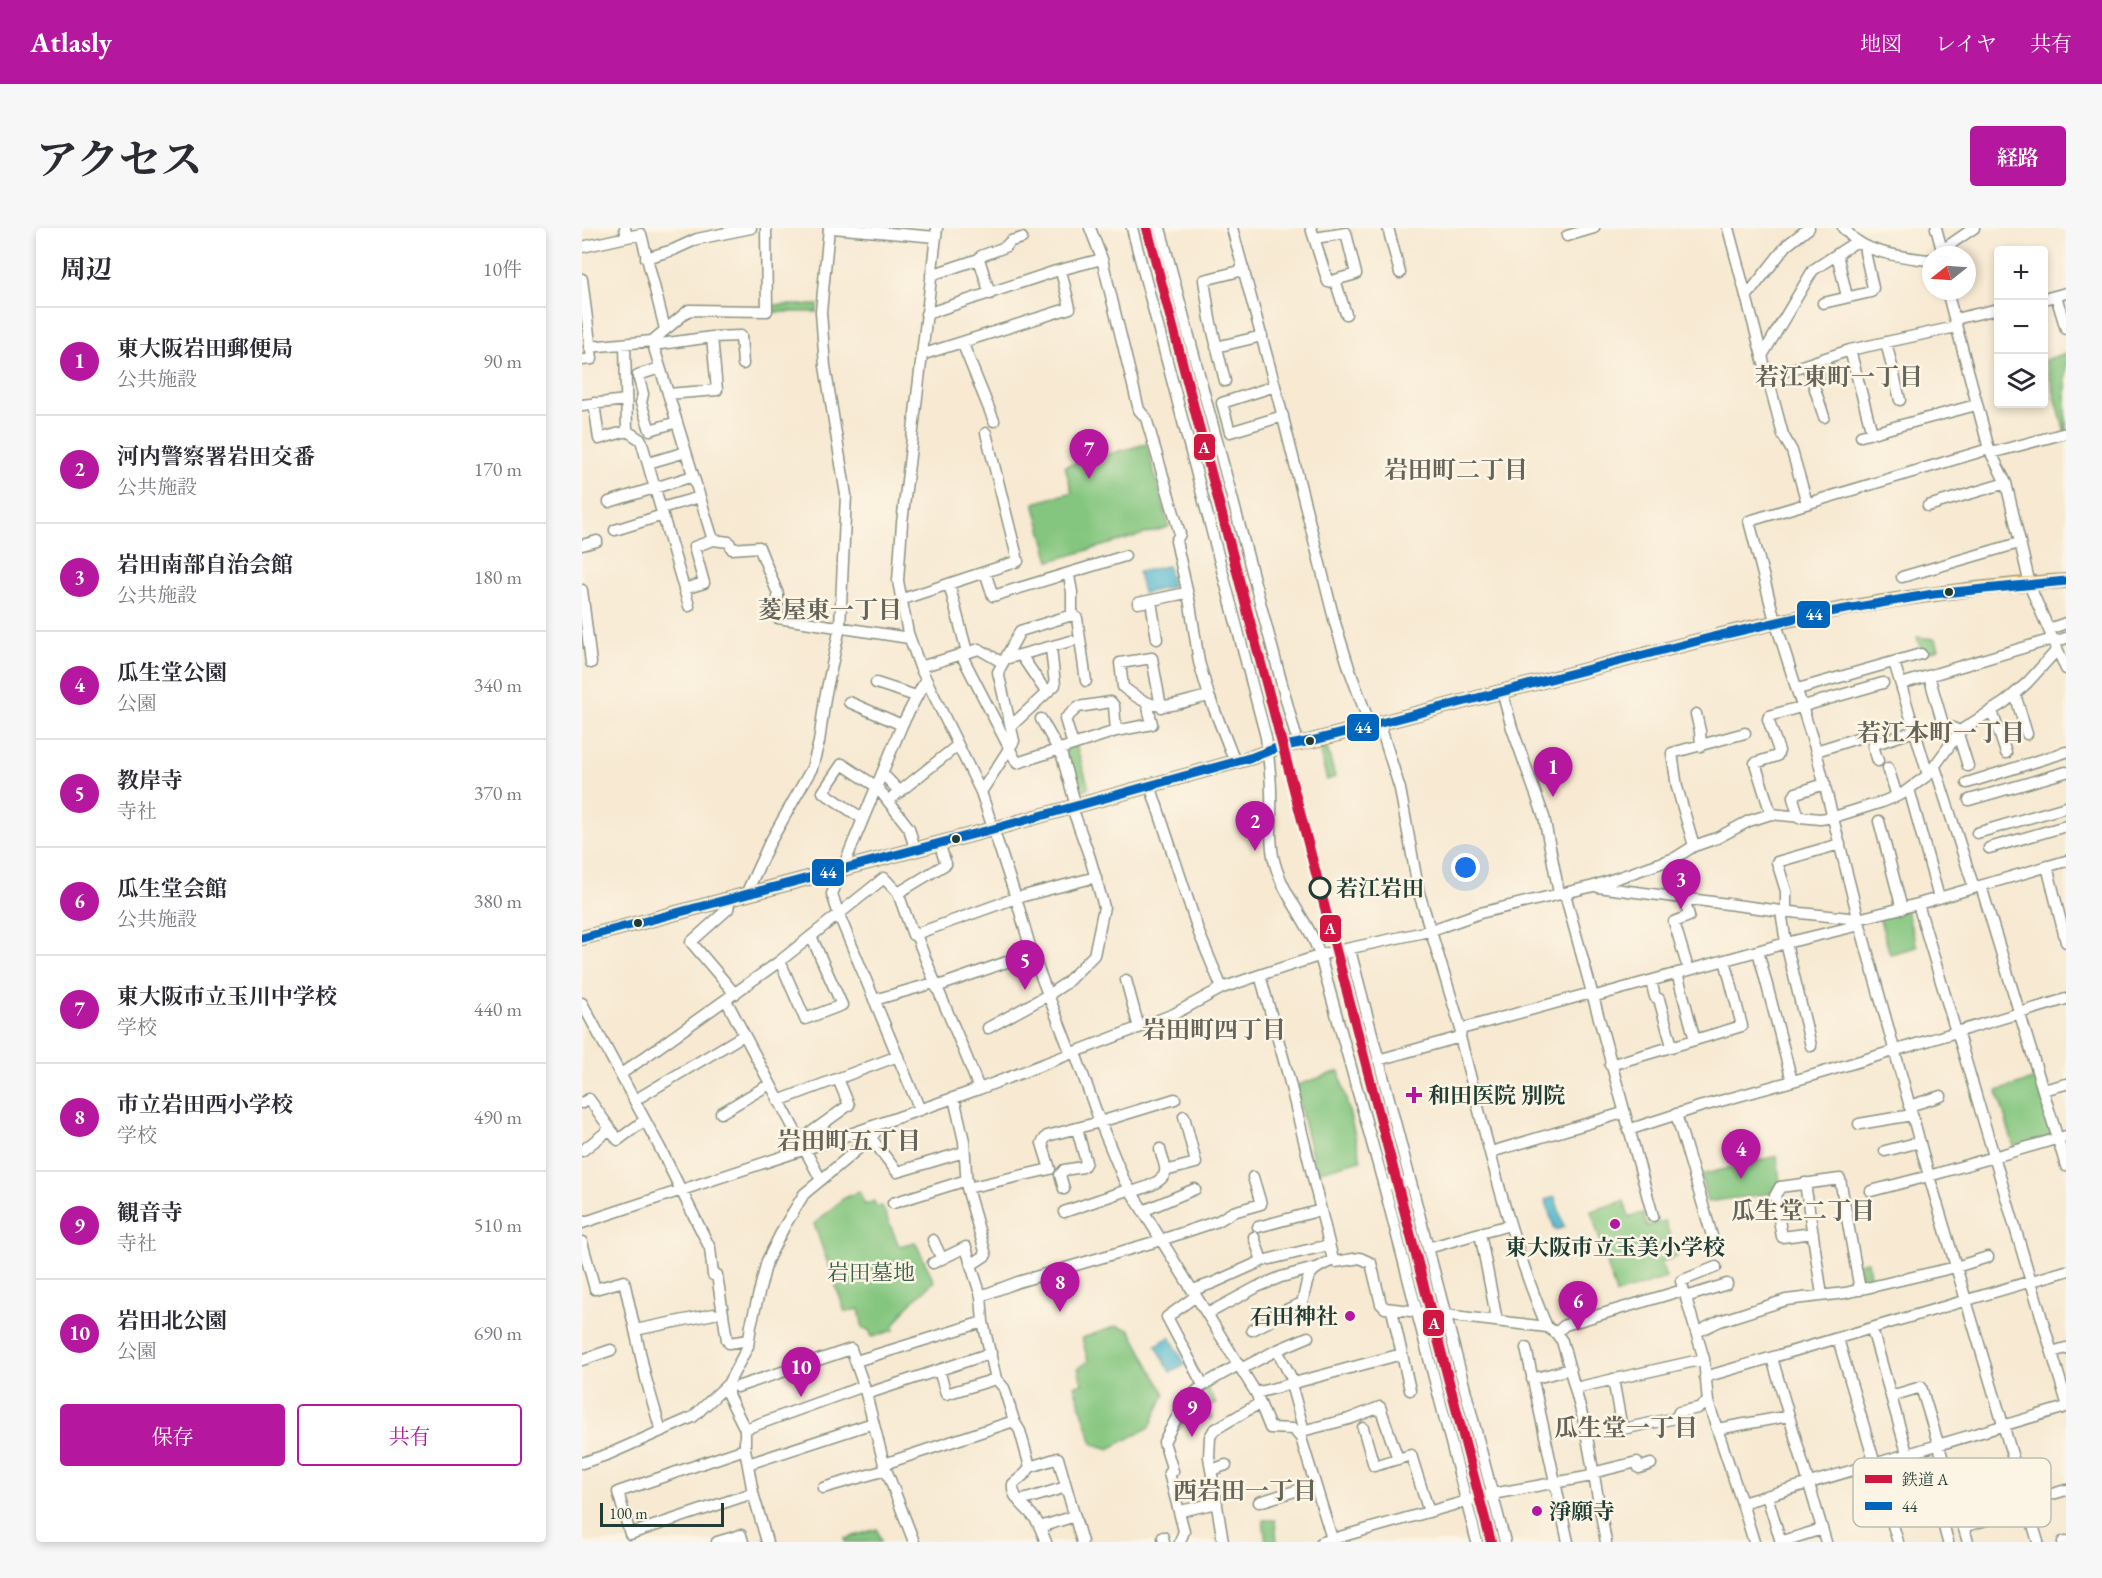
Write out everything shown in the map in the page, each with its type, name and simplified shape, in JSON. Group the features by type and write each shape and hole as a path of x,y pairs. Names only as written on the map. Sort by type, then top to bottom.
{"main road":[{"path":"582,938 993,829 1268,751 1776,622 1847,608 2066,581"}],"street":[{"path":"646,258 673,250 697,239 751,228"},
{"path":"652,343 689,310 767,311 766,228"},
{"path":"746,894 769,844 812,768 819,742 825,698 840,627 846,495 825,366 821,312 831,228 936,232 899,552 898,581 909,638 926,681 981,792 1032,953 1124,1180 1240,1367 1258,1398 1270,1428 1293,1429 1301,1432 1380,1407 1398,1459"},
{"path":"1090,228 1102,259 1139,410 1146,418 1180,534 1176,541 1190,604 1199,662 1209,696 1235,762"},
{"path":"1132,228 1260,714 1268,751 1271,793 1269,828 1274,857 1284,891 1317,945 1384,1186 1477,1542"},
{"path":"1160,228 1295,733"},
{"path":"1232,228 1283,416 1335,623 1350,671 1375,723 1400,789 1419,893 1460,1033 1497,1183 1518,1253 1551,1330 1562,1341 1570,1369 1585,1426 1603,1541"},
{"path":"1388,228 1400,273"},
{"path":"1567,236 1579,230 1594,228"},
{"path":"1728,228 1783,435 1792,451 1807,503"},
{"path":"1746,297 1786,245 1809,228"},
{"path":"1823,303 1871,292 1873,288 1861,244 1843,228"},
{"path":"1936,228 1939,246"},
{"path":"1948,246 1974,228"},
{"path":"582,247 626,232 641,234 665,329"},
{"path":"1313,233 1346,233 1356,274 1328,282 1313,233"},
{"path":"931,275 979,259 1022,237"},
{"path":"1762,356 1814,270 1837,254 1861,244 1898,256 1922,259"},
{"path":"1837,254 1848,297"},
{"path":"979,259 990,294"},
{"path":"926,314 1102,259"},
{"path":"1225,381 1216,347 1204,279 1244,270"},
{"path":"921,355 1070,308 1061,271"},
{"path":"582,279 592,359 582,360"},
{"path":"1335,280 1346,314"},
{"path":"2061,295 2066,329"},
{"path":"1950,300 1990,451 2006,483 2030,584 2066,669"},
{"path":"1768,377 1850,350 1956,323 1994,310"},
{"path":"589,347 741,336 743,364"},
{"path":"1216,347 1262,336"},
{"path":"668,394 717,390 712,337"},
{"path":"962,342 994,421"},
{"path":"1886,342 1900,400"},
{"path":"652,343 713,540"},
{"path":"625,344 627,431"},
{"path":"1850,350 1867,434 1976,405"},
{"path":"1808,364 1824,417"},
{"path":"660,368 638,375 643,394 641,402 650,430 676,422"},
{"path":"1275,386 1222,403 1230,432 1283,416"},
{"path":"582,405 626,400"},
{"path":"594,402 599,438 627,431 641,440 688,606"},
{"path":"903,599 1018,561 986,433"},
{"path":"2014,1458 1929,1176 1859,922 1816,751 1776,622 1749,521 1990,451 2066,433"},
{"path":"648,464 686,452"},
{"path":"609,502 693,476"},
{"path":"1928,506 2006,483"},
{"path":"615,530 700,497"},
{"path":"684,589 704,583 694,547 713,540 729,542 732,549 759,547 778,594 778,618 909,638"},
{"path":"582,545 597,541"},
{"path":"1902,577 2019,543"},
{"path":"985,572 993,596 1125,555"},
{"path":"1068,576 1072,592 1072,615"},
{"path":"949,584 964,653 1017,763 1116,731 1152,724 1146,709 1147,703"},
{"path":"582,590 591,663"},
{"path":"1138,603 1186,593"},
{"path":"1151,601 1157,639"},
{"path":"981,792 1014,741 998,672 1020,631 1072,615 1077,618 1086,681"},
{"path":"582,1223 682,1191 801,1145 880,1124 979,1089 1174,1014 1222,988 1260,975 1320,956 1429,931 1480,913 1594,886 1675,858 1694,846 1717,838 1749,821 1771,814 1799,818 1834,817 1897,796 1932,771 1959,733 2015,694 2066,623"},
{"path":"1901,684 2066,638"},
{"path":"920,667 979,649 1004,662 1071,641"},
{"path":"1011,726 1055,685 1051,648"},
{"path":"1798,689 1921,654"},
{"path":"1021,655 1046,692"},
{"path":"1161,707 1152,657 1120,663 1123,687 1141,701 1161,707 1209,696"},
{"path":"1894,662 1915,731 1978,887 2043,1090 2062,1137 2066,1166"},
{"path":"1929,676 1942,724 1959,733 1968,766"},
{"path":"920,1110 832,894 902,725 926,681"},
{"path":"876,683 916,696"},
{"path":"1771,814 1755,763 1777,756 1779,751 1769,716 1883,683"},
{"path":"1502,691 1512,728 1544,818 1562,894 1653,1216"},
{"path":"2015,694 2027,734"},
{"path":"849,702 902,725"},
{"path":"1073,745 1065,719 1078,707 1111,702 1114,706 1116,731"},
{"path":"1992,711 2006,753"},
{"path":"1696,714 1701,746"},
{"path":"988,1028 1048,995 1082,969 1094,955 1104,907 1074,813 1074,799 1059,749 1041,718"},
{"path":"1875,744 1915,731"},
{"path":"1694,846 1677,788 1672,753 1745,733"},
{"path":"1816,751 1867,735 1873,736 1878,761"},
{"path":"888,801 958,745"},
{"path":"1967,783 2066,752"},
{"path":"863,819 823,792 842,764 877,787 909,828 915,849"},
{"path":"1888,768 1897,796"},
{"path":"1969,800 2066,772"},
{"path":"882,773 900,792"},
{"path":"1799,818 1793,798 1796,793 1825,784"},
{"path":"1150,785 1199,933 1222,988"},
{"path":"1909,789 1939,898"},
{"path":"1977,833 2066,807"},
{"path":"1879,821 1902,909"},
{"path":"1989,848 2066,826"},
{"path":"898,893 946,864 939,843"},
{"path":"1811,1046 1786,943 1783,911 1786,891 1777,862 1840,844"},
{"path":"1378,1060 1460,1033 1591,995 1758,951 2066,861"},
{"path":"2047,866 2066,942"},
{"path":"621,1074 780,961 884,878 898,893 913,935 1016,898 1095,877"},
{"path":"1594,886 1859,922"},
{"path":"1684,898 1689,916 1674,922 1686,962"},
{"path":"727,899 728,909 691,942 731,997 744,1035 821,1180"},
{"path":"1918,904 2066,1400"},
{"path":"916,934 979,1089"},
{"path":"780,961 805,1019 842,1005 811,936"},
{"path":"1350,950 1505,1542"},
{"path":"1758,951 1792,1081"},
{"path":"874,1000 935,985 1032,953"},
{"path":"1610,1065 1742,1026 1725,960"},
{"path":"1677,973 1695,1040"},
{"path":"1260,975 1288,1075 1333,1260"},
{"path":"1125,980 1139,1028"},
{"path":"1651,981 1655,997 1659,999 1672,1046"},
{"path":"1628,1130 2066,999"},
{"path":"582,1003 635,1100 710,1248 713,1275 717,1275 727,1340 729,1343 749,1340"},
{"path":"635,1100 744,1035"},
{"path":"778,1101 898,1056"},
{"path":"801,1145 849,1105 838,1079"},
{"path":"721,1113 770,1084"},
{"path":"2043,1090 2066,1084"},
{"path":"1858,1124 1911,1110 1941,1096"},
{"path":"954,1098 964,1141 967,1184 986,1255 971,1265"},
{"path":"582,1103 589,1099 618,1140 645,1120"},
{"path":"893,1203 967,1184 1050,1169 1042,1143 1047,1136 1175,1099"},
{"path":"1491,1152 1623,1113"},
{"path":"1676,1114 1715,1246"},
{"path":"1165,1171 1196,1163 1184,1116"},
{"path":"767,1542 753,1493 745,1449 745,1429 728,1395 748,1347 767,1261 784,1227 804,1194 871,1138 880,1124"},
{"path":"582,1151 610,1129"},
{"path":"1064,1189 1060,1175 1064,1170 1083,1167 1086,1162 1077,1129"},
{"path":"1871,1191 2062,1137"},
{"path":"871,1138 897,1172 964,1152"},
{"path":"1885,1151 1920,1142"},
{"path":"1064,1212 1151,1185 1164,1176 1160,1149"},
{"path":"981,1296 1019,1281 1218,1221 1233,1212 1261,1204 1252,1177"},
{"path":"1813,1233 1782,1238 1775,1196 1780,1187 1840,1179 1860,1290"},
{"path":"1384,1186 1409,1180"},
{"path":"1805,1183 1822,1295"},
{"path":"1143,1211 1195,1189"},
{"path":"1258,1227 1321,1210"},
{"path":"1428,1248 1510,1225"},
{"path":"1480,1233 1497,1321"},
{"path":"1254,1238 1262,1262"},
{"path":"933,1240 938,1261 966,1247 981,1296 982,1322 996,1379 1004,1388 1030,1467"},
{"path":"582,1242 595,1289 624,1281 646,1379 661,1431"},
{"path":"1203,1385 1167,1317 1195,1293 1213,1283 1262,1262 1329,1245"},
{"path":"1697,1332 1719,1321 1786,1299 1860,1290 1988,1257"},
{"path":"1207,1314 1281,1277 1315,1268 1333,1260 1335,1262 1360,1258 1371,1263 1381,1304 1385,1308 1497,1321 1551,1330 1727,1284"},
{"path":"1716,1267 1681,1281 1704,1359 1708,1402 1754,1542"},
{"path":"1252,1330 1270,1321 1272,1316 1302,1303 1309,1274 1315,1268"},
{"path":"1705,1377 2066,1271"},
{"path":"1392,1310 1410,1390"},
{"path":"635,1330 714,1314"},
{"path":"856,1361 982,1322"},
{"path":"1872,1329 1907,1453"},
{"path":"1180,1542 1184,1532 1169,1473 1173,1471 1164,1442 1183,1407 1203,1385 1308,1337"},
{"path":"1838,1339 1874,1458"},
{"path":"1526,1348 1568,1542"},
{"path":"2052,1352 2066,1348"},
{"path":"583,1459 609,1454 693,1417 732,1386 851,1349 865,1390 885,1467 910,1541"},
{"path":"582,1360 611,1350"},
{"path":"1277,1350 1292,1384 1301,1432 1329,1541 1492,1494 1592,1474 1637,1462 1639,1468 1651,1464"},
{"path":"745,1429 865,1390 991,1353"},
{"path":"1223,1542 1209,1457 1212,1433 1258,1398 1292,1384 1402,1354"},
{"path":"1772,1358 1826,1542"},
{"path":"1575,1388 1704,1359"},
{"path":"1532,1379 1570,1369"},
{"path":"939,1370 946,1394 996,1379"},
{"path":"1613,1379 1622,1429 1676,1418 1679,1412 1698,1408 1708,1402"},
{"path":"1891,1396 1921,1387 1942,1458"},
{"path":"1891,1458 2066,1407"},
{"path":"1717,1429 1789,1416"},
{"path":"823,1488 1014,1421"},
{"path":"748,1464 873,1423"},
{"path":"1363,1428 1374,1467 1411,1455 1429,1512"},
{"path":"745,1449 618,1492 630,1534 753,1493"},
{"path":"1043,1535 1036,1519 1014,1495 1013,1484 1030,1467 1058,1458 1082,1542"},
{"path":"1211,1470 1226,1466"},
{"path":"1742,1503 1853,1470"},
{"path":"1259,1502 1315,1485"},
{"path":"1020,1501 1066,1487"},
{"path":"2051,1494 2066,1490"},
{"path":"1767,1496 1781,1542 1822,1529"},
{"path":"1180,1511 1217,1503"},
{"path":"1032,1542 1075,1516"},
{"path":"1894,1527 1898,1542"},
{"path":"1944,1527 1948,1542"},
{"path":"1963,1527 1968,1542"},
{"path":"2034,1527 2038,1542"},
{"path":"717,1542 741,1534 743,1542"}],"green space":[{"path":"771,305 818,305 817,312 771,312"},
{"path":"2066,353 2066,432 2048,371 2048,359"},
{"path":"1833,358 1840,380 1825,384 1819,362"},
{"path":"1146,444 1169,527 1050,561 1034,503 1072,492 1065,466"},
{"path":"1917,637 1936,639 1939,649 1922,654"},
{"path":"1076,745 1089,788 1075,792 1063,749"},
{"path":"1327,747 1335,777 1327,780 1320,753"},
{"path":"1906,910 1917,947 1890,954 1879,916"},
{"path":"1339,1071 1361,1160 1316,1172 1295,1086"},
{"path":"2036,1079 2053,1136 2014,1147 1997,1091"},
{"path":"1777,1156 1780,1183 1772,1193 1707,1202 1701,1175"},
{"name":"岩田墓地","path":"859,1191 865,1205 874,1201 876,1207 882,1206 899,1246 915,1242 934,1281 907,1307 893,1327 894,1330 872,1337 869,1330 863,1329 859,1309 845,1312 814,1224 843,1199"},
{"path":"1624,1201 1629,1217 1643,1213 1647,1226 1665,1221 1677,1257 1661,1262 1666,1278 1616,1294 1591,1211"},
{"path":"1868,1261 1871,1283 1862,1285 1858,1263"},
{"path":"1117,1326 1130,1330 1165,1394 1150,1427 1109,1449 1093,1444 1074,1386 1082,1383 1078,1368 1088,1361 1082,1338"},
{"path":"1206,1386 1216,1403 1207,1407 1212,1418 1208,1420 1205,1412 1188,1415 1180,1429 1174,1427 1184,1408"},
{"path":"1263,1520 1275,1520 1277,1542 1266,1542"},
{"path":"877,1529 881,1542 845,1542 844,1539"}],"water":[{"path":"1168,566 1172,587 1143,593 1138,572"},
{"path":"1555,1197 1564,1227 1555,1230 1545,1200"},
{"path":"1170,1337 1185,1364 1170,1372 1156,1345"}],"rail line":[{"name":"A","path":"1147,228 1491,1542"}],"transit line":[{"name":"44","path":"582,938 993,829 1253,757 1279,747 1311,741 1713,637 1800,617 1933,594 2066,581"}],"place":[{"name":"東大阪市立玉川中学校","path":"1089,479"},
{"name":"東大阪岩田郵便局","path":"1553,797"},
{"name":"河内警察署岩田交番","path":"1255,851"},
{"name":"若江岩田","path":"1320,888"},
{"name":"岩田南部自治会館","path":"1681,909"},
{"name":"教岸寺","path":"1025,990"},
{"name":"和田医院 別院","path":"1414,1095"},
{"name":"瓜生堂公園","path":"1741,1179"},
{"name":"東大阪市立玉美小学校","path":"1615,1224"},
{"name":"市立岩田西小学校","path":"1060,1312"},
{"name":"石田神社","path":"1350,1316"},
{"name":"瓜生堂会館","path":"1578,1331"},
{"name":"岩田北公園","path":"801,1397"},
{"name":"観音寺","path":"1192,1437"},
{"name":"淨願寺","path":"1537,1511"}],"district":[{"name":"若江東町一丁目","path":"1839,376"},
{"name":"岩田町二丁目","path":"1456,469"},
{"name":"菱屋東一丁目","path":"830,609"},
{"name":"若江本町一丁目","path":"1941,732"},
{"name":"岩田町四丁目","path":"1214,1029"},
{"name":"岩田町五丁目","path":"849,1140"},
{"name":"瓜生堂二丁目","path":"1803,1210"},
{"name":"瓜生堂一丁目","path":"1626,1427"},
{"name":"西岩田一丁目","path":"1245,1490"}]}
